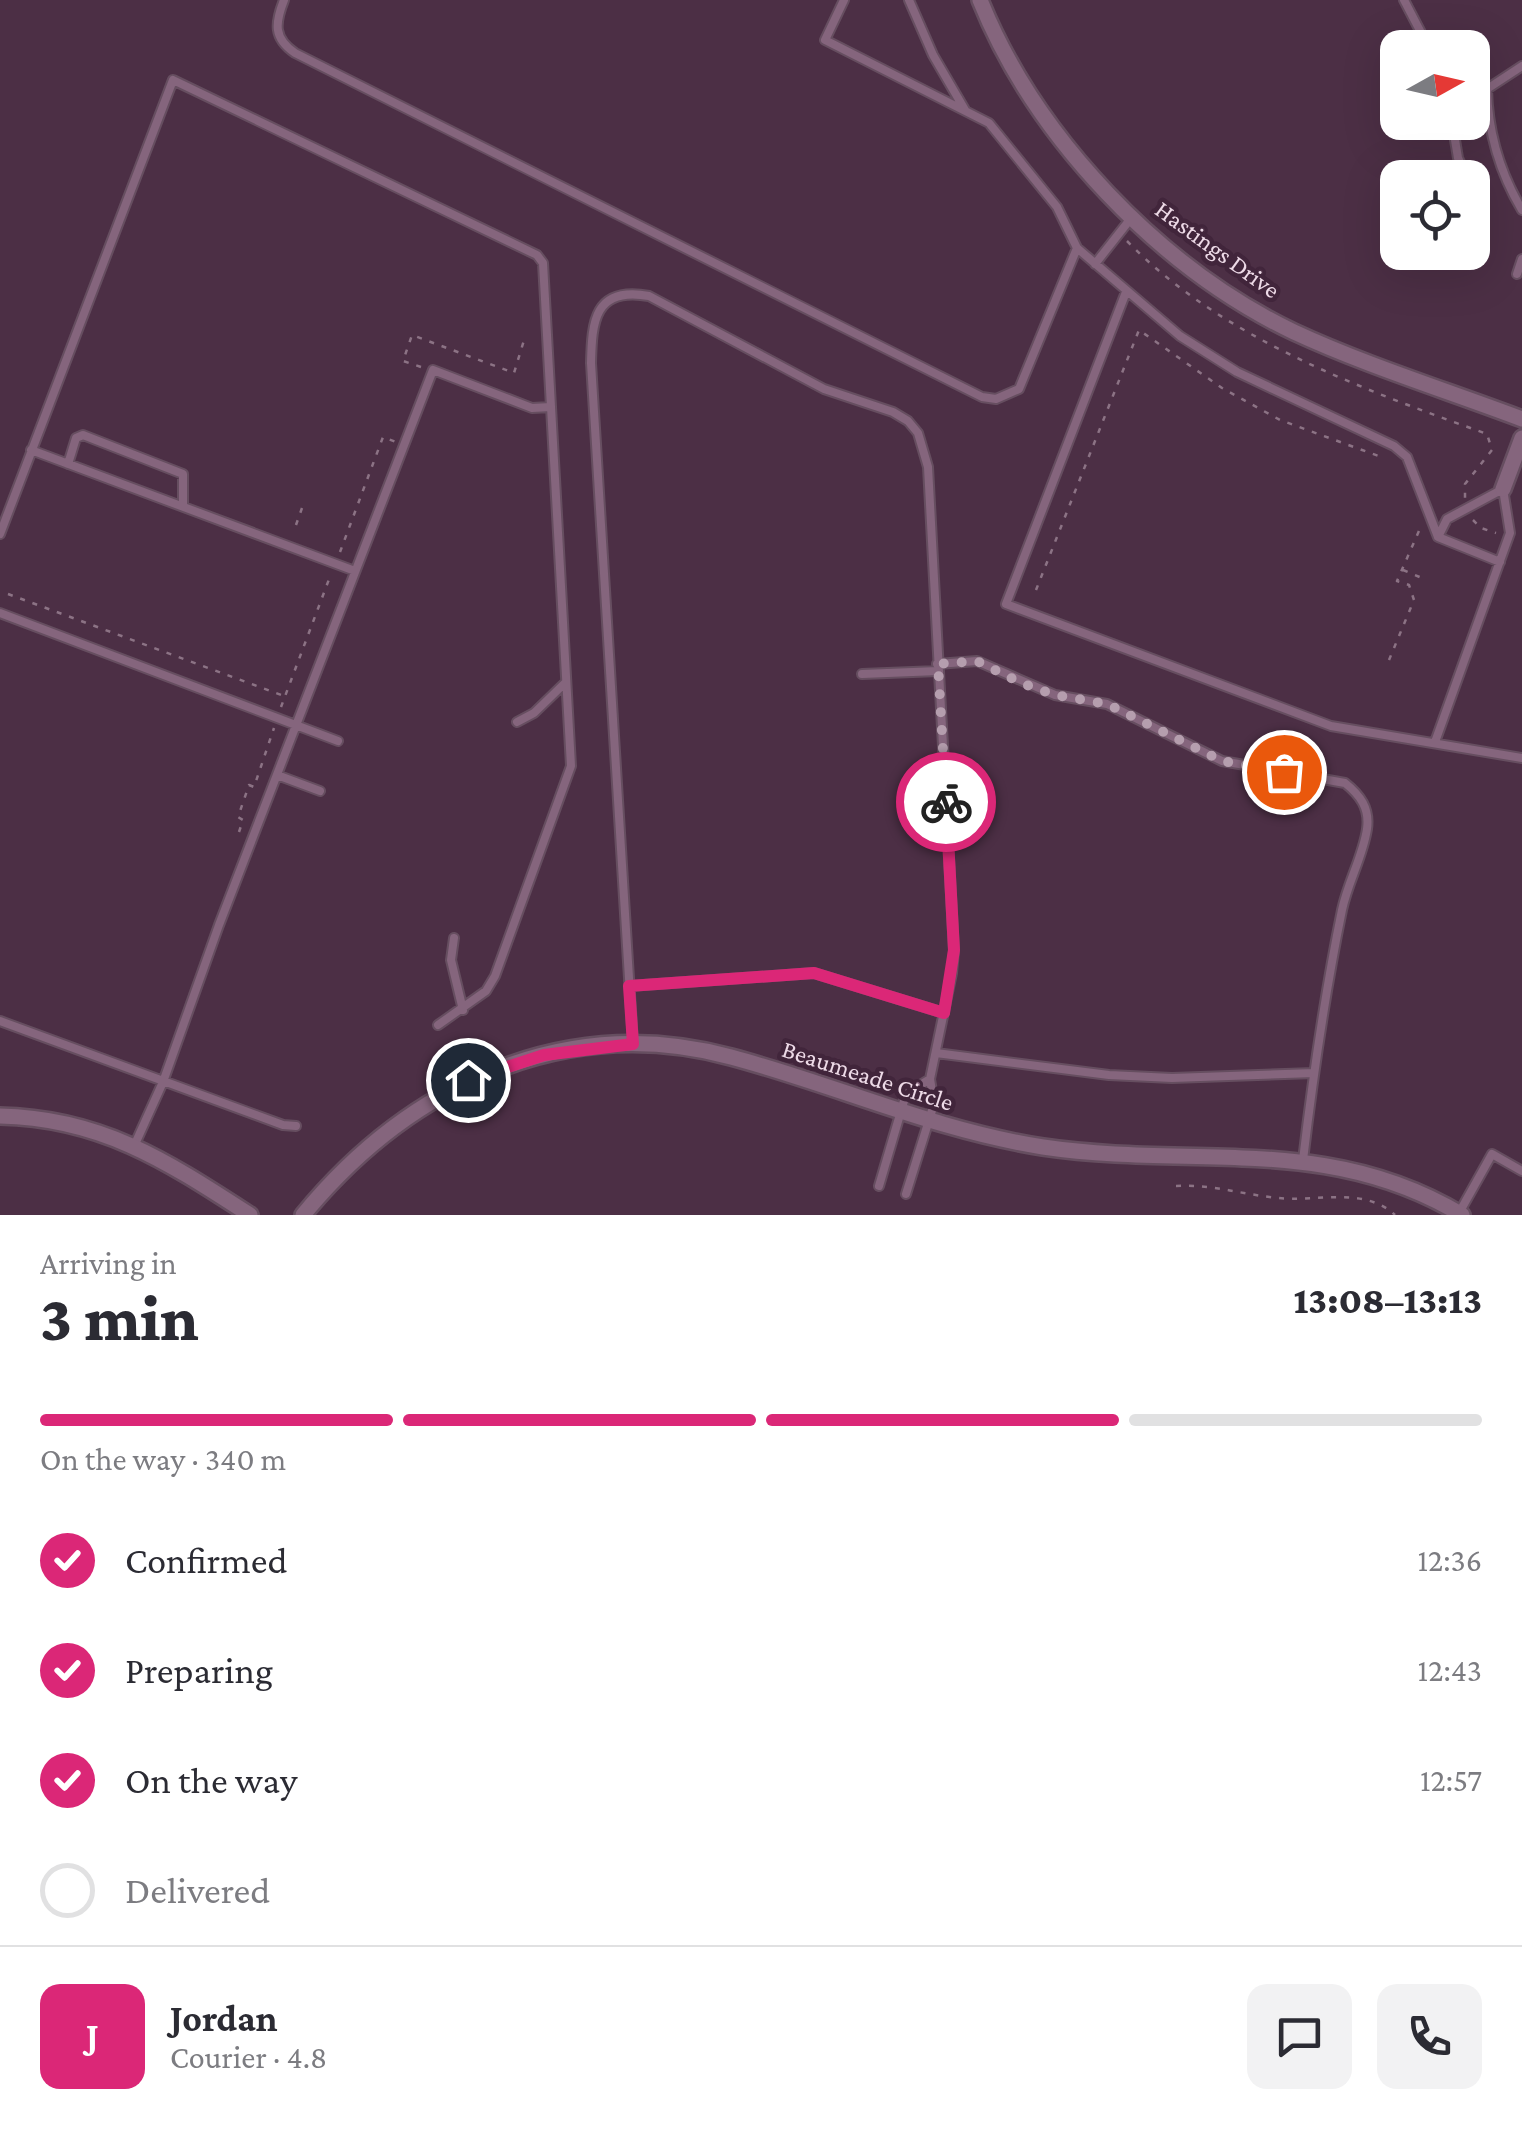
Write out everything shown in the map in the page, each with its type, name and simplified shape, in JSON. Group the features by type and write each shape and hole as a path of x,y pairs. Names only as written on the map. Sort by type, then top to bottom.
{"street":[{"name":"Hastings Drive","path":"980,0 1024,88 1052,128 1132,216 1192,268 1286,328 1522,420"},
{"path":"1503,489 1522,438"},
{"name":"Beaumeade Circle","path":"303,1215 337,1176 379,1138 468,1080 544,1055 633,1044 681,1046 732,1057 901,1113 988,1137 1118,1155 1304,1160 1384,1178 1460,1214"},
{"path":"0,1116 74,1126 134,1144 250,1215"}],"lane":[{"path":"284,0 276,32 282,44 294,53 982,397 996,399 1019,389 1077,248"},
{"path":"844,0 826,40 989,122 1057,207 1077,248 1180,336 1237,372 1394,446 1407,456 1438,538"},
{"path":"909,0 933,54 965,110"},
{"path":"1404,0 1420,30"},
{"path":"1522,66 1487,89 1492,137 1506,183 1522,210"},
{"path":"0,534 173,80 537,255 543,263 571,766 496,976 486,991 438,1025"},
{"path":"1095,264 1132,216"},
{"path":"1516,274 1522,259"},
{"path":"1126,292 1006,604 1331,726 1522,758"},
{"path":"633,1044 591,363 596,312 624,296 648,296 824,388 908,421 918,433 928,467 954,950 930,1080 934,1104 906,1194"},
{"path":"134,1144 163,1082 433,370 532,408 551,407"},
{"path":"68,464 76,438 83,436 184,474 183,506"},
{"path":"31,450 355,570"},
{"path":"1434,742 1510,533 1503,489 1448,518 1438,538"},
{"path":"1438,538 1500,562"},
{"path":"0,612 338,741"},
{"path":"862,674 977,661 1055,695 1107,704 1222,761 1345,783 1356,792 1365,805 1367,830 1345,895 1314,1073 1304,1160"},
{"path":"517,722 534,714 566,682"},
{"path":"277,775 320,791"},
{"path":"454,938 451,960 463,1010"},
{"path":"629,986 814,973 944,1013"},
{"path":"0,1021 283,1125 296,1126"},
{"path":"936,1053 1125,1076 1236,1078 1314,1073"},
{"path":"878,1186 906,1094 930,1080"},
{"path":"1460,1214 1492,1154 1522,1171"}],"path":[{"path":"1119,233 1167,276 1274,346 1376,394 1487,434 1492,450 1466,484 1469,508 1480,528 1495,534 1510,533"},
{"path":"1036,590 1139,330 1222,388 1280,420 1384,458"},
{"path":"424,368 403,360 412,335 514,373"},
{"path":"504,397 525,337"},
{"path":"469,384 479,360"},
{"path":"280,710 382,437 397,442"},
{"path":"296,525 302,508"},
{"path":"1389,660 1414,600 1409,585 1397,581 1420,525 1432,519"},
{"path":"1402,570 1422,578"},
{"path":"8,594 285,697"},
{"path":"238,832 243,820 238,817 249,785 254,787 275,726"},
{"path":"1176,1186 1214,1186 1282,1198 1334,1196 1368,1202 1395,1215"}],"way so far":[{"path":"946,802 938,664 965,660 977,661 1055,695 1107,704 1222,761 1284,772"}],"route":[{"path":"468,1080 544,1055 633,1044 629,986 814,973 944,1013 954,950 946,802"}]}
